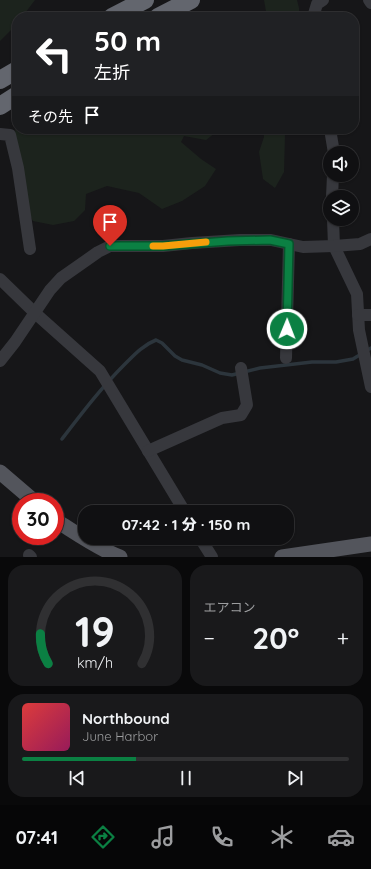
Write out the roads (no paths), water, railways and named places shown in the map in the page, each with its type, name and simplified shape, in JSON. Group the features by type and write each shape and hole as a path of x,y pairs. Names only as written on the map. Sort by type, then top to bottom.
{"highway":[{"path":"122,12 145,0"},
{"path":"168,12 191,0"},
{"path":"0,106 12,98"}],"main road":[{"path":"0,472 24,493"},
{"path":"64,525 113,556"},
{"path":"282,557 371,544"}],"street":[{"path":"314,12 316,4 322,0"},
{"path":"369,0 371,4"},
{"path":"0,134 10,134 18,168 30,249"},
{"path":"331,134 333,146"},
{"path":"333,226 334,246 357,294 359,330 371,386"},
{"path":"0,361 15,342 50,290 61,278 98,252 110,246 163,246 270,240 303,246 334,246 360,244 371,239"},
{"path":"286,358 289,244"},
{"path":"0,279 35,313 100,371 181,505"},
{"path":"358,315 371,315"},
{"path":"148,451 222,418 241,415 247,405 241,368"},
{"path":"204,545 212,557"}],"waterway":[{"path":"62,439 92,401 131,358 147,345 156,340 162,343 175,356 182,360 202,365 220,373 232,375 260,368 312,362 336,362 353,359 371,348"}]}
